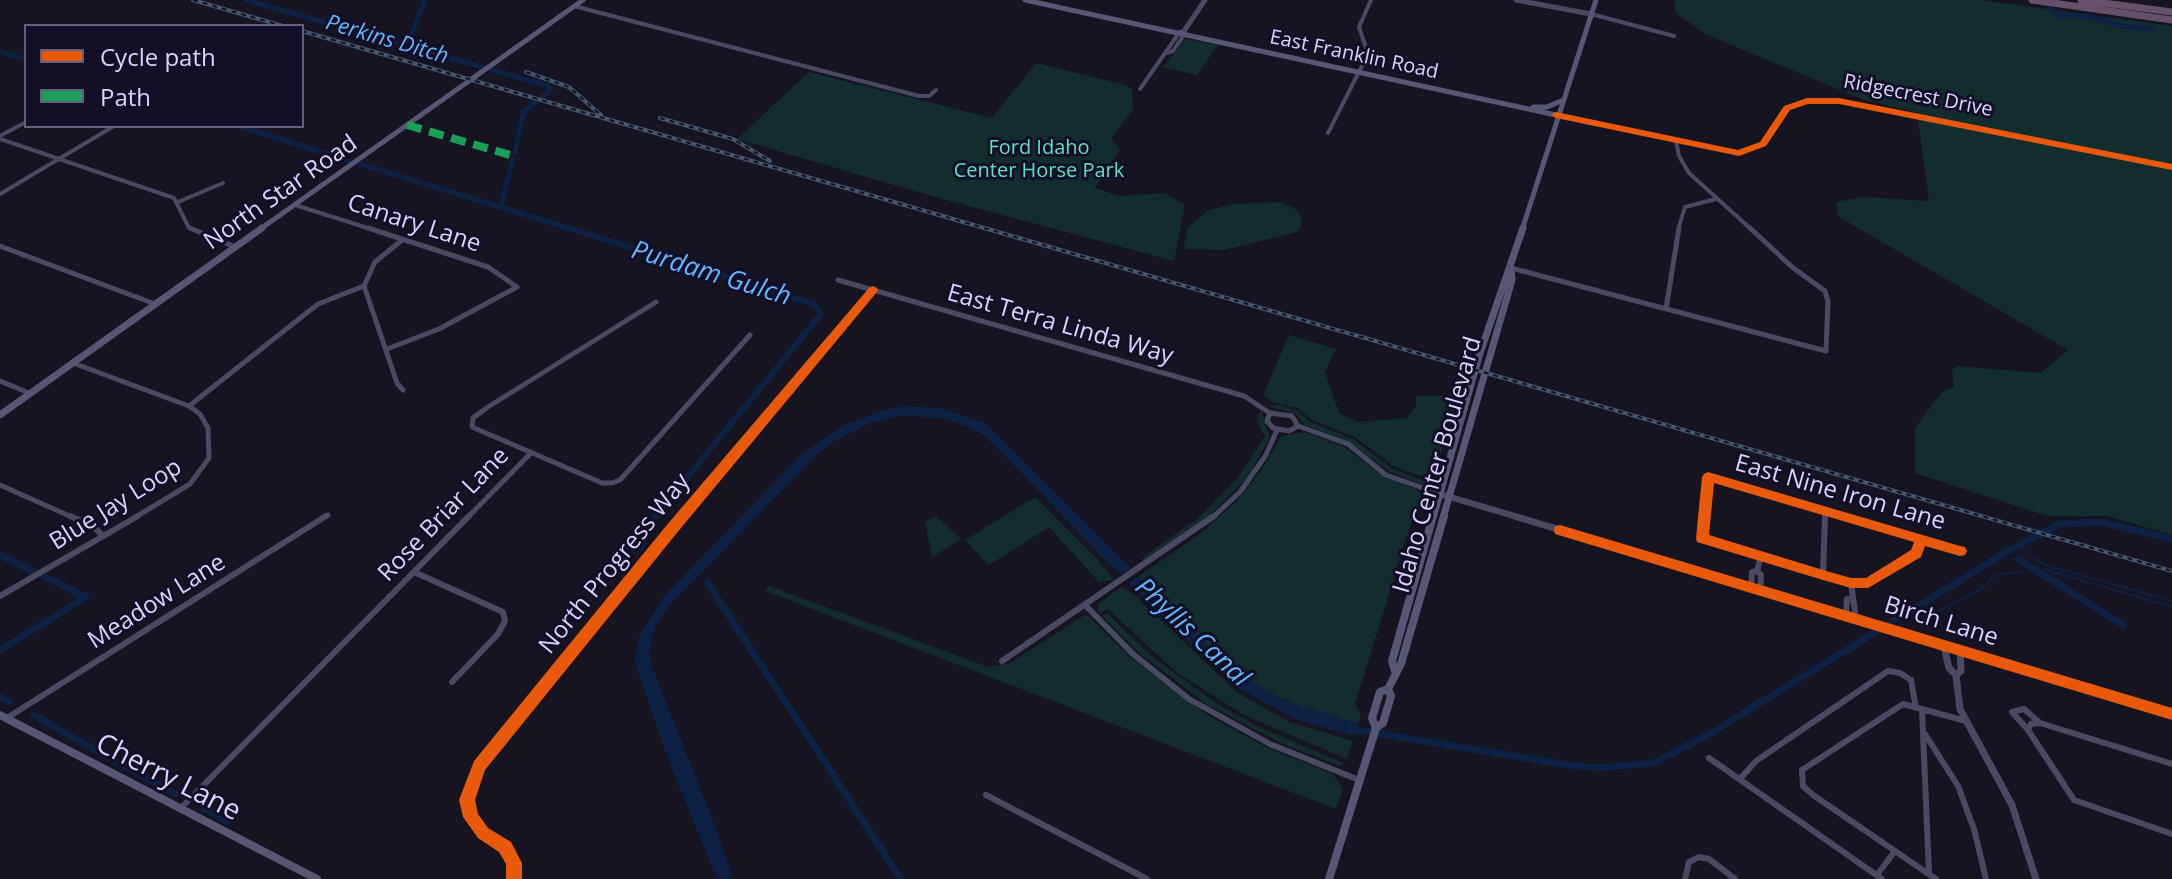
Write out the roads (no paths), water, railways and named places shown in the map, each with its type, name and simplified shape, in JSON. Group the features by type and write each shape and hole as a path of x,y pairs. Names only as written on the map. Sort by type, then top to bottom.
{"highway":[{"path":"2032,0 2172,20"},
{"path":"2081,0 2172,12"}],"main road":[{"name":"North Star Road","path":"0,415 583,0"},
{"name":"East Franklin Road","path":"1025,0 1556,115"},
{"name":"Idaho Center Boulevard","path":"1395,671 1392,661 1480,353 1504,278 1511,268 1556,115 1596,0"},
{"path":"1518,107 1547,107 1561,101"},
{"path":"1529,110 1543,117 1551,133"},
{"name":"Idaho Center Boulevard","path":"1329,879 1372,738 1376,728 1383,723 1391,696 1388,689 1401,664 1451,497 1512,280 1511,268"},
{"name":"Cherry Lane","path":"3,717 317,879"}],"street":[{"path":"1140,89 1167,53 1173,51 1205,0"},
{"path":"1328,133 1368,51 1360,32 1360,22 1371,0"},
{"path":"1516,0 1591,14 1674,36"},
{"path":"574,6 919,96 929,96 936,90"},
{"name":"Ridgecrest Drive","path":"1676,141 1731,152 1747,152 1763,144 1787,108 1800,102 1829,100 2172,167"},
{"name":"East Franklin Road","path":"1556,115 1676,141"},
{"path":"0,138 24,123"},
{"path":"0,194 111,128"},
{"path":"0,138 164,194 178,202 189,228 236,247"},
{"path":"1511,268 1826,351 1828,301 1825,291 1792,267 1683,165 1676,141"},
{"path":"178,202 223,183"},
{"path":"1666,309 1681,214 1685,207 1717,198"},
{"name":"Canary Lane","path":"295,205 488,267 517,287 439,329 387,349"},
{"path":"73,363 189,406 318,304 364,286 375,262 403,240"},
{"path":"0,246 155,304"},
{"name":"East Terra Linda Way","path":"838,280 1244,396 1270,413 1292,416 1298,426"},
{"path":"364,286 397,383 403,390"},
{"name":"North Progress Way","path":"514,879 514,863 505,847 483,833 471,817 467,800 479,766 666,535 873,290"},
{"name":"Rose Briar Lane","path":"180,808 530,454 472,427 473,418 656,302"},
{"path":"530,454 602,483 620,480 750,335"},
{"path":"0,381 30,393"},
{"name":"Blue Jay Loop","path":"0,596 190,484 204,468 211,441 200,414 189,406"},
{"path":"1270,413 1267,421 1277,430 1289,431 1298,426 1348,444 1386,475 1440,494"},
{"path":"1002,661 1205,525 1240,492 1266,455 1277,430"},
{"name":"East Nine Iron Lane","path":"1761,556 1702,538 1708,477 1960,551"},
{"path":"0,485 94,527 103,536"},
{"name":"Birch Lane","path":"1440,494 2172,714"},
{"path":"1823,575 1825,511"},
{"name":"Meadow Lane","path":"3,717 328,515"},
{"path":"1757,571 1761,556 1851,583 1868,583 1916,553 1921,540"},
{"path":"1751,588 1752,572 1757,571"},
{"path":"1757,571 1761,575 1760,591"},
{"path":"414,572 503,612 505,621 498,634 452,682"},
{"path":"1851,583 1851,599"},
{"path":"1846,616 1847,599 1851,599"},
{"path":"1851,599 1856,602 1856,619"},
{"path":"1086,606 1133,654 1189,699 1270,744 1359,780"},
{"path":"1944,646 1949,668 1956,675 1960,709 2012,805 2036,877 2046,879"},
{"path":"1956,675 1961,671 1960,650"},
{"path":"1740,779 1756,761 1888,671 1900,673 1911,680 1924,732 1929,874"},
{"path":"1936,879 1813,795 1803,786 1802,770 1896,706 1903,704 1966,721"},
{"path":"2040,723 2027,711 2013,710 2013,716 2028,730 2074,800 2172,834"},
{"path":"2028,730 2031,724 2040,723 2172,764"},
{"path":"1924,732 1958,786 1974,829 1986,879"},
{"path":"1709,758 1879,877 1895,851"},
{"path":"986,795 1147,879"},
{"path":"1685,879 1689,862 1699,857 1709,859 1735,879"}],"water":[{"path":"905,406 939,408 985,423 1131,569 1122,575 1113,568 999,450 983,435 966,426 945,419 902,415 868,424 818,453 669,606 657,623 651,641 649,655 654,672 733,879 717,879 670,764 638,672 635,661 639,636 664,596 801,455 843,425"},
{"path":"1138,577 1239,675 1285,701 1358,724 1354,736 1295,719 1232,684 1129,583"}],"waterway":[{"name":"Perkins Ditch","path":"246,0 407,46"},
{"path":"407,46 425,0"},
{"path":"2049,9 2061,16 2088,16 2122,26 2153,29"},
{"name":"Perkins Ditch","path":"407,46 482,67"},
{"name":"Purdam Gulch","path":"0,52 24,59"},
{"name":"Perkins Ditch","path":"492,70 548,86 551,90 542,97"},
{"name":"Perkins Ditch","path":"515,152 523,113 535,103"},
{"name":"Purdam Gulch","path":"244,128 350,161"},
{"name":"Perkins Ditch","path":"501,207 513,159"},
{"name":"Purdam Gulch","path":"360,164 575,230"},
{"name":"Purdam Gulch","path":"568,228 814,304 821,314 654,518"},
{"name":"Purdam Gulch","path":"641,547 642,533 656,516"},
{"name":"Phyllis Canal","path":"1351,729 1568,765 1598,768 1653,763 1711,733 2003,554 2059,524 2101,522 2172,539"},
{"name":"Phyllis Canal","path":"2018,546 2024,550"},
{"path":"0,555 34,572"},
{"path":"2030,555 2045,565 2172,601"},
{"path":"2018,559 2123,625"},
{"path":"2044,569 2172,607"},
{"path":"1921,621 1982,588 1996,574 2023,572"},
{"path":"0,650 86,597 43,576"},
{"name":"Purdam Gulch","path":"707,582 901,879"},
{"path":"0,697 9,702"},
{"path":"33,715 175,794"},
{"path":"204,809 228,822"}],"railway":[{"path":"193,0 276,24"},
{"path":"304,32 2172,571"},
{"path":"526,72 569,87 601,115"},
{"path":"660,118 733,139 770,161"}],"park label":[{"name":"Ford Idaho Center Horse Park","path":"1039,160"}]}
